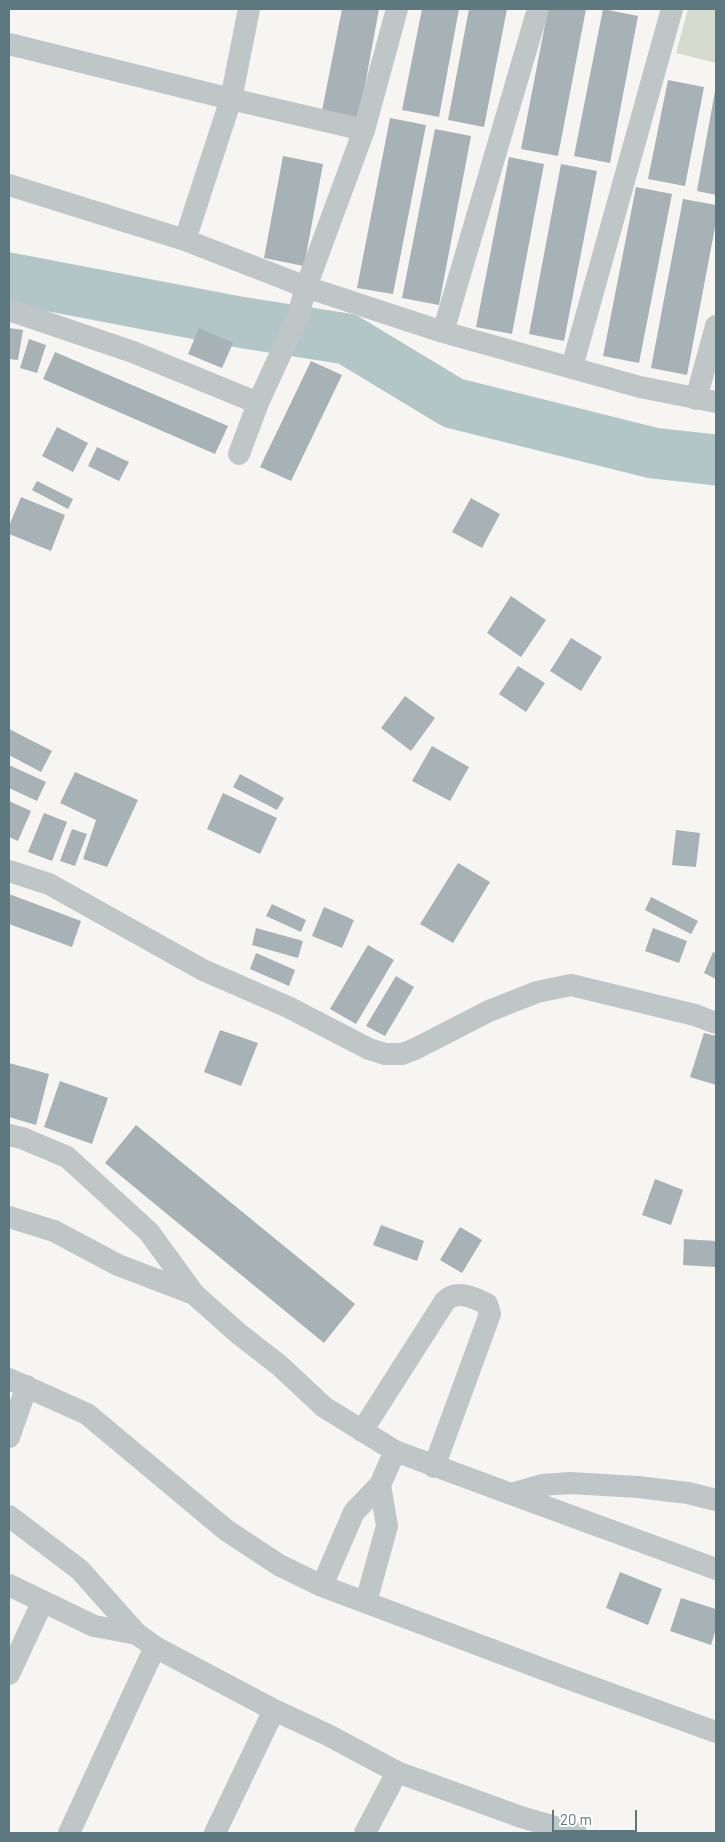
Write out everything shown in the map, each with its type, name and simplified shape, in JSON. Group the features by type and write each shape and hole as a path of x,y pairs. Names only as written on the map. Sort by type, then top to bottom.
{"street":[{"path":"185,240 231,99 249,9"},
{"path":"239,454 258,403 298,316 306,287 364,130 397,9"},
{"path":"443,332 538,9"},
{"path":"572,367 672,9"},
{"path":"9,44 364,130"},
{"path":"9,185 185,240 306,287 443,332 640,386 706,400 716,326"},
{"path":"9,310 133,352 258,403"},
{"path":"9,871 49,884 203,970 255,991 369,1048 386,1054 402,1054 415,1049 490,1011 536,992 571,985 695,1015 716,1023"},
{"path":"9,1136 22,1138 67,1157 149,1232 194,1294 238,1334 279,1365 324,1407 362,1431 395,1451 434,1467 716,1569"},
{"path":"9,1217 54,1231 118,1265 194,1294"},
{"path":"362,1431 445,1301 449,1297 470,1296 488,1304 490,1314 434,1467"},
{"path":"9,1437 18,1383 87,1414 226,1530 279,1565 322,1586 716,1732"},
{"path":"322,1586 354,1512 380,1484 395,1451"},
{"path":"511,1494 542,1485 570,1483 638,1487 688,1493 716,1500"},
{"path":"366,1602 387,1526 380,1484"},
{"path":"9,1516 80,1570 146,1641"},
{"path":"9,1586 94,1626 146,1641 274,1710 328,1735 397,1772 516,1825 576,1833"},
{"path":"9,1674 42,1603"},
{"path":"69,1833 146,1641"},
{"path":"215,1833 274,1710"},
{"path":"365,1833 397,1772"}],"shaded area":[{"path":"688,9 716,9 716,63 676,53"}],"building":[{"path":"342,9 379,9 359,118 322,111"},
{"path":"422,9 459,9 439,117 402,110"},
{"path":"469,9 507,9 484,127 448,120"},
{"path":"548,9 586,9 558,156 521,149"},
{"path":"603,9 638,16 610,163 574,156"},
{"path":"668,80 704,87 685,186 648,179"},
{"path":"716,91 716,195 697,191"},
{"path":"390,118 426,125 393,294 357,288"},
{"path":"435,129 471,136 439,305 402,298"},
{"path":"283,156 323,164 304,266 264,258"},
{"path":"509,157 544,164 512,334 476,327"},
{"path":"561,164 597,171 564,341 529,334"},
{"path":"636,187 672,194 639,363 603,356"},
{"path":"683,199 716,205 716,222 687,375 651,368"},
{"path":"9,328 23,330 18,360 9,359"},
{"path":"199,328 233,343 222,368 188,354"},
{"path":"29,339 46,345 37,373 20,368"},
{"path":"55,352 228,426 215,454 43,379"},
{"path":"311,361 342,375 291,481 260,467"},
{"path":"57,427 88,443 73,472 42,456"},
{"path":"97,447 129,462 119,481 88,466"},
{"path":"37,481 73,499 68,509 32,490"},
{"path":"21,497 65,515 51,551 9,534 9,526"},
{"path":"471,498 500,514 482,548 452,532"},
{"path":"511,596 546,620 521,657 487,633"},
{"path":"571,638 602,657 581,691 550,671"},
{"path":"518,666 545,683 526,712 499,694"},
{"path":"405,696 435,718 411,751 381,728"},
{"path":"9,729 52,751 41,772 9,755"},
{"path":"432,746 469,767 450,801 412,781"},
{"path":"9,765 46,782 37,801 9,788"},
{"path":"75,772 138,800 107,867 83,859 96,820 60,803"},
{"path":"240,774 284,798 277,810 233,787"},
{"path":"223,793 277,818 260,854 207,829"},
{"path":"9,801 31,811 18,841 9,837"},
{"path":"44,813 67,822 52,861 28,852"},
{"path":"72,829 87,834 75,866 60,861"},
{"path":"676,830 700,833 696,867 672,865"},
{"path":"458,863 490,882 453,943 420,924"},
{"path":"9,894 81,921 72,947 9,924"},
{"path":"651,897 698,921 691,934 645,910"},
{"path":"272,904 306,920 301,932 266,916"},
{"path":"324,907 354,920 342,948 312,936"},
{"path":"256,928 303,941 298,958 252,945"},
{"path":"653,928 687,941 679,963 645,951"},
{"path":"368,945 394,960 356,1024 330,1009"},
{"path":"713,952 716,953 716,979 704,973"},
{"path":"256,953 295,970 289,986 250,969"},
{"path":"396,976 414,987 385,1036 366,1026"},
{"path":"220,1030 258,1043 241,1086 204,1072"},
{"path":"704,1033 716,1036 716,1085 690,1077"},
{"path":"9,1063 49,1074 36,1125 9,1117"},
{"path":"60,1081 108,1098 92,1144 44,1127"},
{"path":"136,1125 355,1304 324,1343 105,1163"},
{"path":"655,1179 683,1190 671,1225 642,1215"},
{"path":"381,1225 424,1241 417,1261 373,1245"},
{"path":"460,1227 482,1240 462,1273 440,1260"},
{"path":"684,1239 716,1241 715,1267 683,1265"},
{"path":"620,1572 662,1589 648,1625 606,1608"},
{"path":"681,1598 716,1609 716,1629 711,1645 670,1631"}],"waterway":[{"path":"9,278 239,322 347,339 453,403 653,453 716,460"}]}
